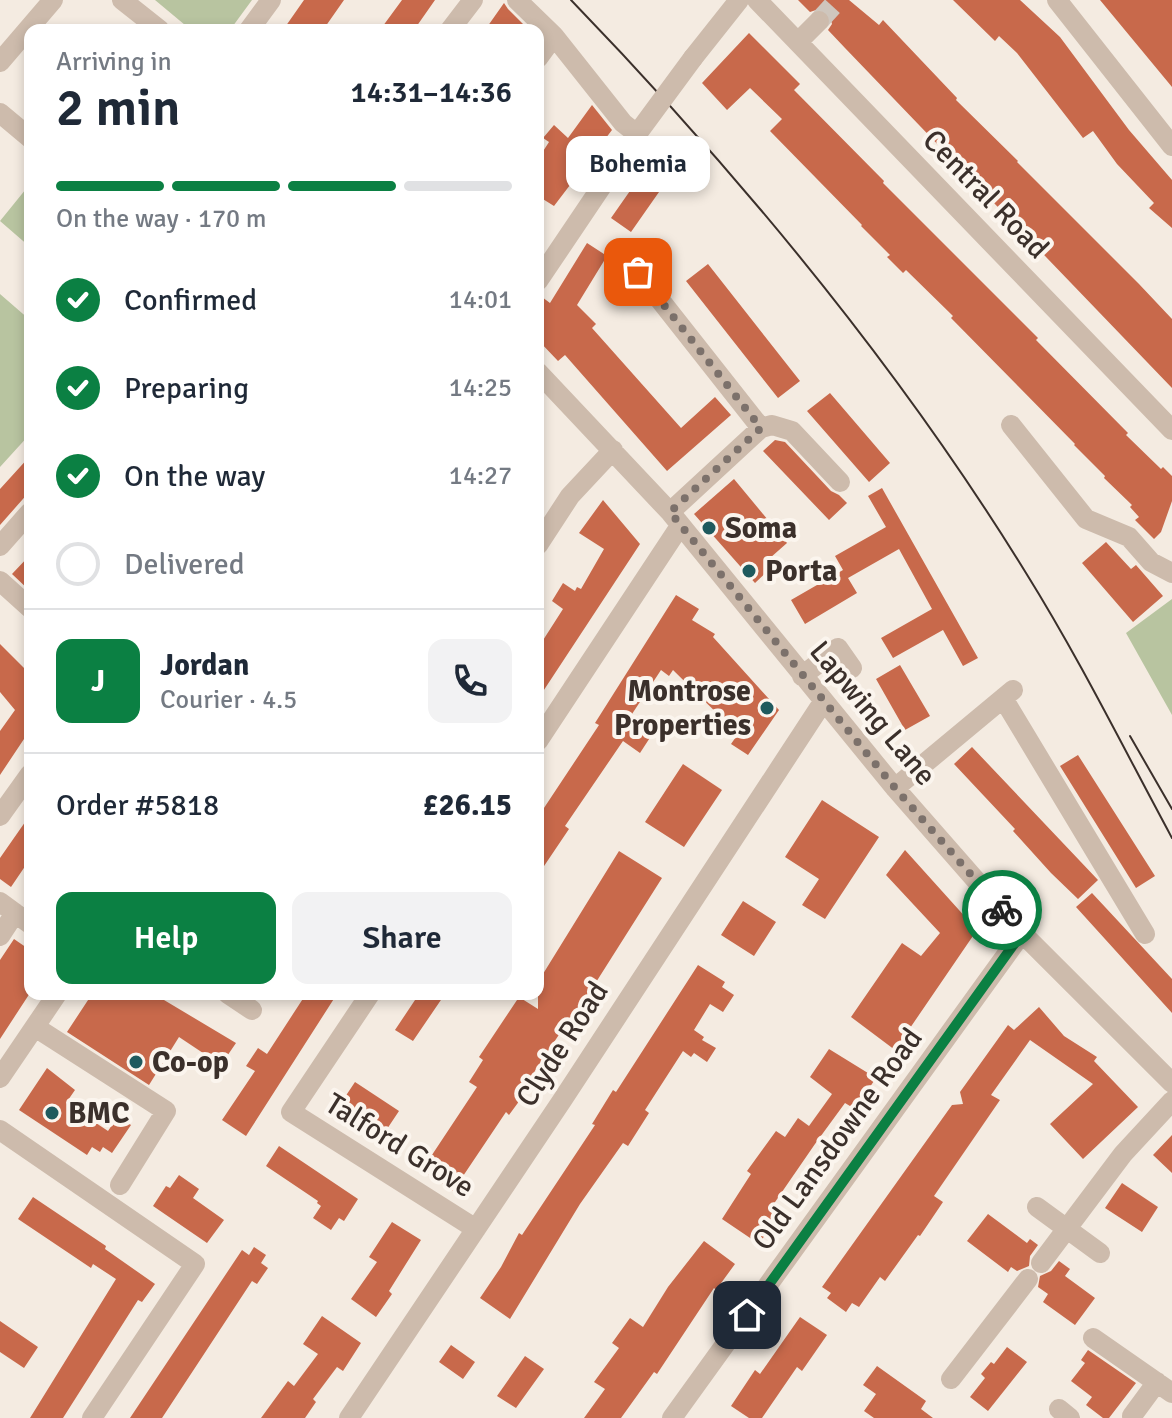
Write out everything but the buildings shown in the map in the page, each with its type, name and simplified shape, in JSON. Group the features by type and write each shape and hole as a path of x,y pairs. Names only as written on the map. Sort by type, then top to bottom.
{"street":[{"path":"32,24 53,0"},
{"path":"122,0 152,24"},
{"path":"253,24 271,0"},
{"path":"455,24 473,0"},
{"path":"517,0 542,24"},
{"path":"544,272 637,134 739,0"},
{"name":"Central Road","path":"757,0 1172,430"},
{"path":"1057,0 1172,146"},
{"path":"798,42 819,21"},
{"path":"544,26 623,123 637,134"},
{"path":"0,62 24,34"},
{"path":"544,50 554,36"},
{"path":"0,113 24,133"},
{"path":"638,272 761,428"},
{"name":"Lapwing Lane","path":"544,378 675,519 895,788 1022,933 1172,1083"},
{"path":"544,731 675,519 761,428 772,425 792,431 840,482"},
{"path":"1011,425 1086,519 1129,537 1151,562 1172,573"},
{"path":"544,536 570,496 613,450"},
{"path":"0,546 24,519"},
{"path":"0,581 24,603"},
{"path":"802,676 838,648 852,668"},
{"path":"895,788 1008,694 1145,934"},
{"name":"Clyde Road","path":"349,1418 476,1229 571,1104 823,702"},
{"path":"0,816 24,782"},
{"path":"0,936 15,913"},
{"name":"Old Lansdowne Road","path":"672,1418 1022,933"},
{"path":"0,1078 53,1000"},
{"path":"237,1000 252,1010"},
{"name":"Talford Grove","path":"366,1000 291,1112 476,1229"},
{"path":"35,1027 166,1111 120,1185"},
{"path":"951,1379 1123,1154 1172,1101"},
{"path":"0,1130 195,1264 92,1418"},
{"path":"1037,1207 1100,1253"},
{"path":"1093,1338 1164,1388 1132,1416"}],"green space":[{"path":"155,0 252,0 234,24 184,24"},
{"path":"24,191 24,242 0,221"},
{"path":"0,294 24,315 24,441 0,467"},
{"path":"1172,599 1172,715 1126,633"}],"tunnel":[{"path":"819,21 838,0"}],"tram line":[{"path":"571,0 755,203 814,274 925,420 1046,605 1172,838"},
{"path":"1130,736 1172,809"}],"way so far":[{"path":"638,272 761,428 670,512 895,788 1002,910"}],"place":[{"name":"Bohemia","path":"638,272"},
{"name":"Soma","path":"709,528"},
{"name":"Porta","path":"749,571"},
{"name":"Montrose Properties","path":"767,708"},
{"name":"Co-op","path":"136,1062"},
{"name":"BMC","path":"52,1113"}],"route":[{"path":"747,1315 1022,933 1002,910"}]}
